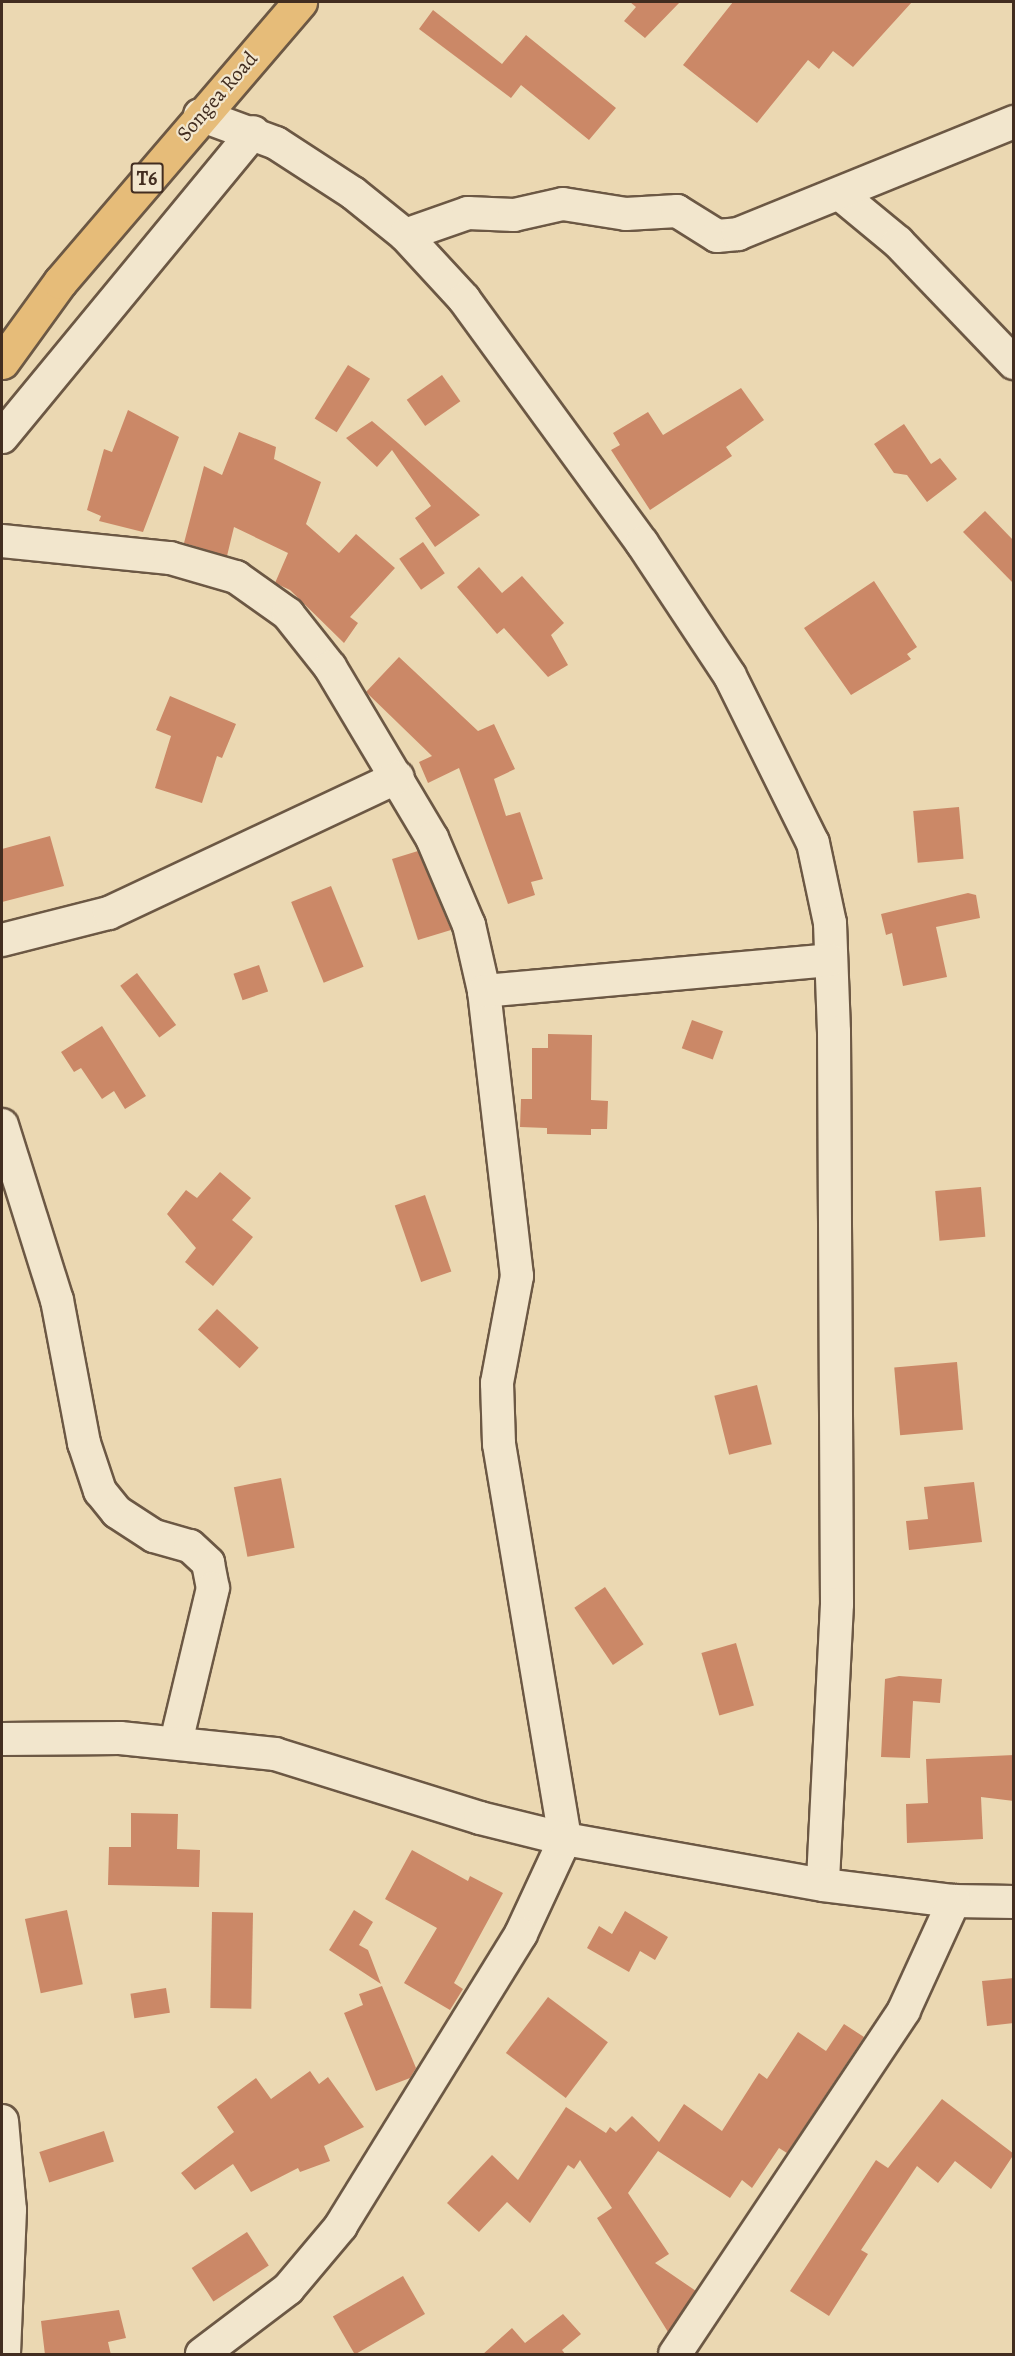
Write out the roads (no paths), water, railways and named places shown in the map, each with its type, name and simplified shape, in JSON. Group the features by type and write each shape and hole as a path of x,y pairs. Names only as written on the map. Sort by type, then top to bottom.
{"highway":[{"name":"Songea Road","path":"2,362 200,115 300,2"}],"street":[{"path":"200,115 253,132 353,193 405,235 464,299 642,543 730,676 813,843 830,923 831,960 837,1604 823,1885"},
{"path":"405,235 468,213 514,215 563,204 626,214 677,211 724,236 841,195 1014,122"},
{"path":"2,437 253,132"},
{"path":"841,195 898,242 1014,363"},
{"path":"2,541 197,564 264,594 311,641 398,777 454,881 484,991 517,1276 497,1383 499,1444 565,1839 521,1934 341,2226 288,2289 213,2352"},
{"path":"2,940 109,913 398,777"},
{"path":"484,991 831,960"},
{"path":"2,1125 57,1300 84,1443 100,1491 117,1512 145,1530 190,1546 208,1563 213,1588 176,1742"},
{"path":"2,1739 176,1742 275,1754 480,1818 565,1839 823,1885 954,1901 1014,1902"},
{"path":"675,2355 904,2010 954,1901"},
{"path":"2,2121 10,2210 3,2347"}]}
